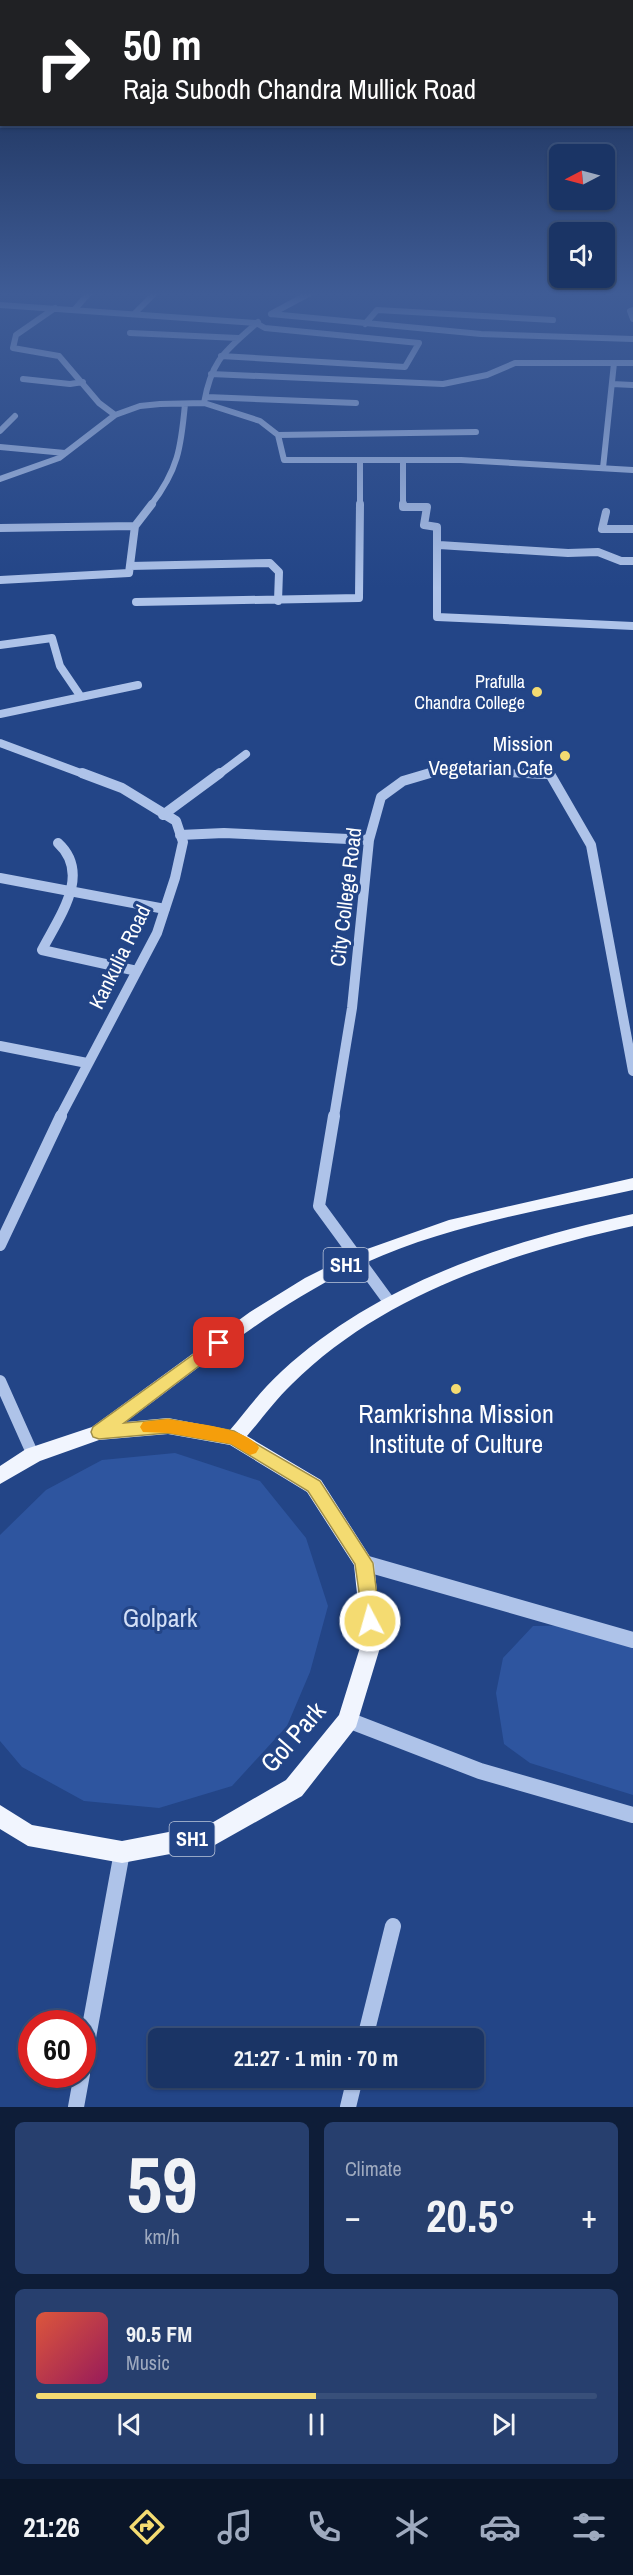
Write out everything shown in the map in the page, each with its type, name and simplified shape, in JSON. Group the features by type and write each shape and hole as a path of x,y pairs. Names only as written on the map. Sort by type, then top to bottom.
{"main road":[{"name":"SH1","path":"99,1432 181,1369 256,1317 311,1283 358,1258 449,1226 553,1200 633,1184"},
{"name":"SH1","path":"234,1438 293,1371 350,1326 390,1303 469,1265 533,1243 633,1220"},
{"name":"Gol Park","path":"0,1476 33,1455 99,1432 168,1426 234,1438 314,1486 364,1563 372,1641 348,1720 294,1788 213,1834 122,1852 28,1835 0,1816"}],"street":[{"path":"90,391 99,403 115,415"},
{"path":"205,400 207,391"},
{"path":"603,468 611,391"},
{"path":"205,400 260,421 278,435 284,460 460,460 633,470"},
{"path":"0,478 65,453 115,415 140,406 185,404 205,400 356,403"},
{"path":"0,580 129,573 135,526 169,482 181,446 185,404"},
{"path":"0,431 15,416"},
{"path":"278,435 476,432"},
{"path":"0,447 65,453"},
{"path":"136,602 202,598 278,601 359,598 360,461"},
{"path":"403,461 403,507 426,507 424,525 437,527 439,545 437,617 633,626"},
{"path":"606,512 602,529 633,529"},
{"path":"0,528 135,526"},
{"path":"439,545 568,553 598,552 621,561 633,561"},
{"path":"130,566 270,563 279,572 278,601"},
{"path":"0,645 52,638 60,666 81,697"},
{"path":"0,714 138,685"},
{"path":"0,743 122,788 176,821 180,835 224,833 369,840"},
{"path":"163,814 246,754"},
{"name":"City College Road","path":"390,1303 319,1206 352,1008 369,840 381,797 403,781 440,770 550,774 591,845 633,1071"},
{"name":"Kankulia Road","path":"0,1245 87,1063 157,933 183,842 180,835"},
{"path":"58,843 72,858 75,874 70,892 42,950 137,971"},
{"path":"0,878 165,909"},
{"path":"0,1046 87,1063"},
{"path":"0,1381 33,1455"},
{"path":"364,1563 633,1640"},
{"path":"348,1720 480,1771 633,1815"},
{"path":"93,2010 122,1852"},
{"path":"368,2028 393,1926"},
{"path":"76,2107 79,2088"},
{"path":"348,2107 353,2088"}],"green space":[{"name":"Golpark","path":"175,1453 260,1481 306,1538 328,1606 310,1672 287,1726 232,1786 159,1808 84,1801 22,1767 0,1741 0,1535 46,1490 102,1460"},
{"path":"604,1625 633,1634 633,1795 530,1763 504,1744 496,1693 503,1658 533,1626"}],"slow traffic":[{"path":"149,1427 168,1426 234,1438 250,1448"}],"place":[{"name":"Prafulla Chandra College","path":"537,692"},
{"name":"Mission Vegetarian Cafe","path":"565,756"},
{"name":"Ramkrishna Mission Institute of Culture","path":"456,1389"}],"route":[{"path":"219,1343 99,1432 168,1426 234,1438 314,1486 364,1563 370,1621"}]}
